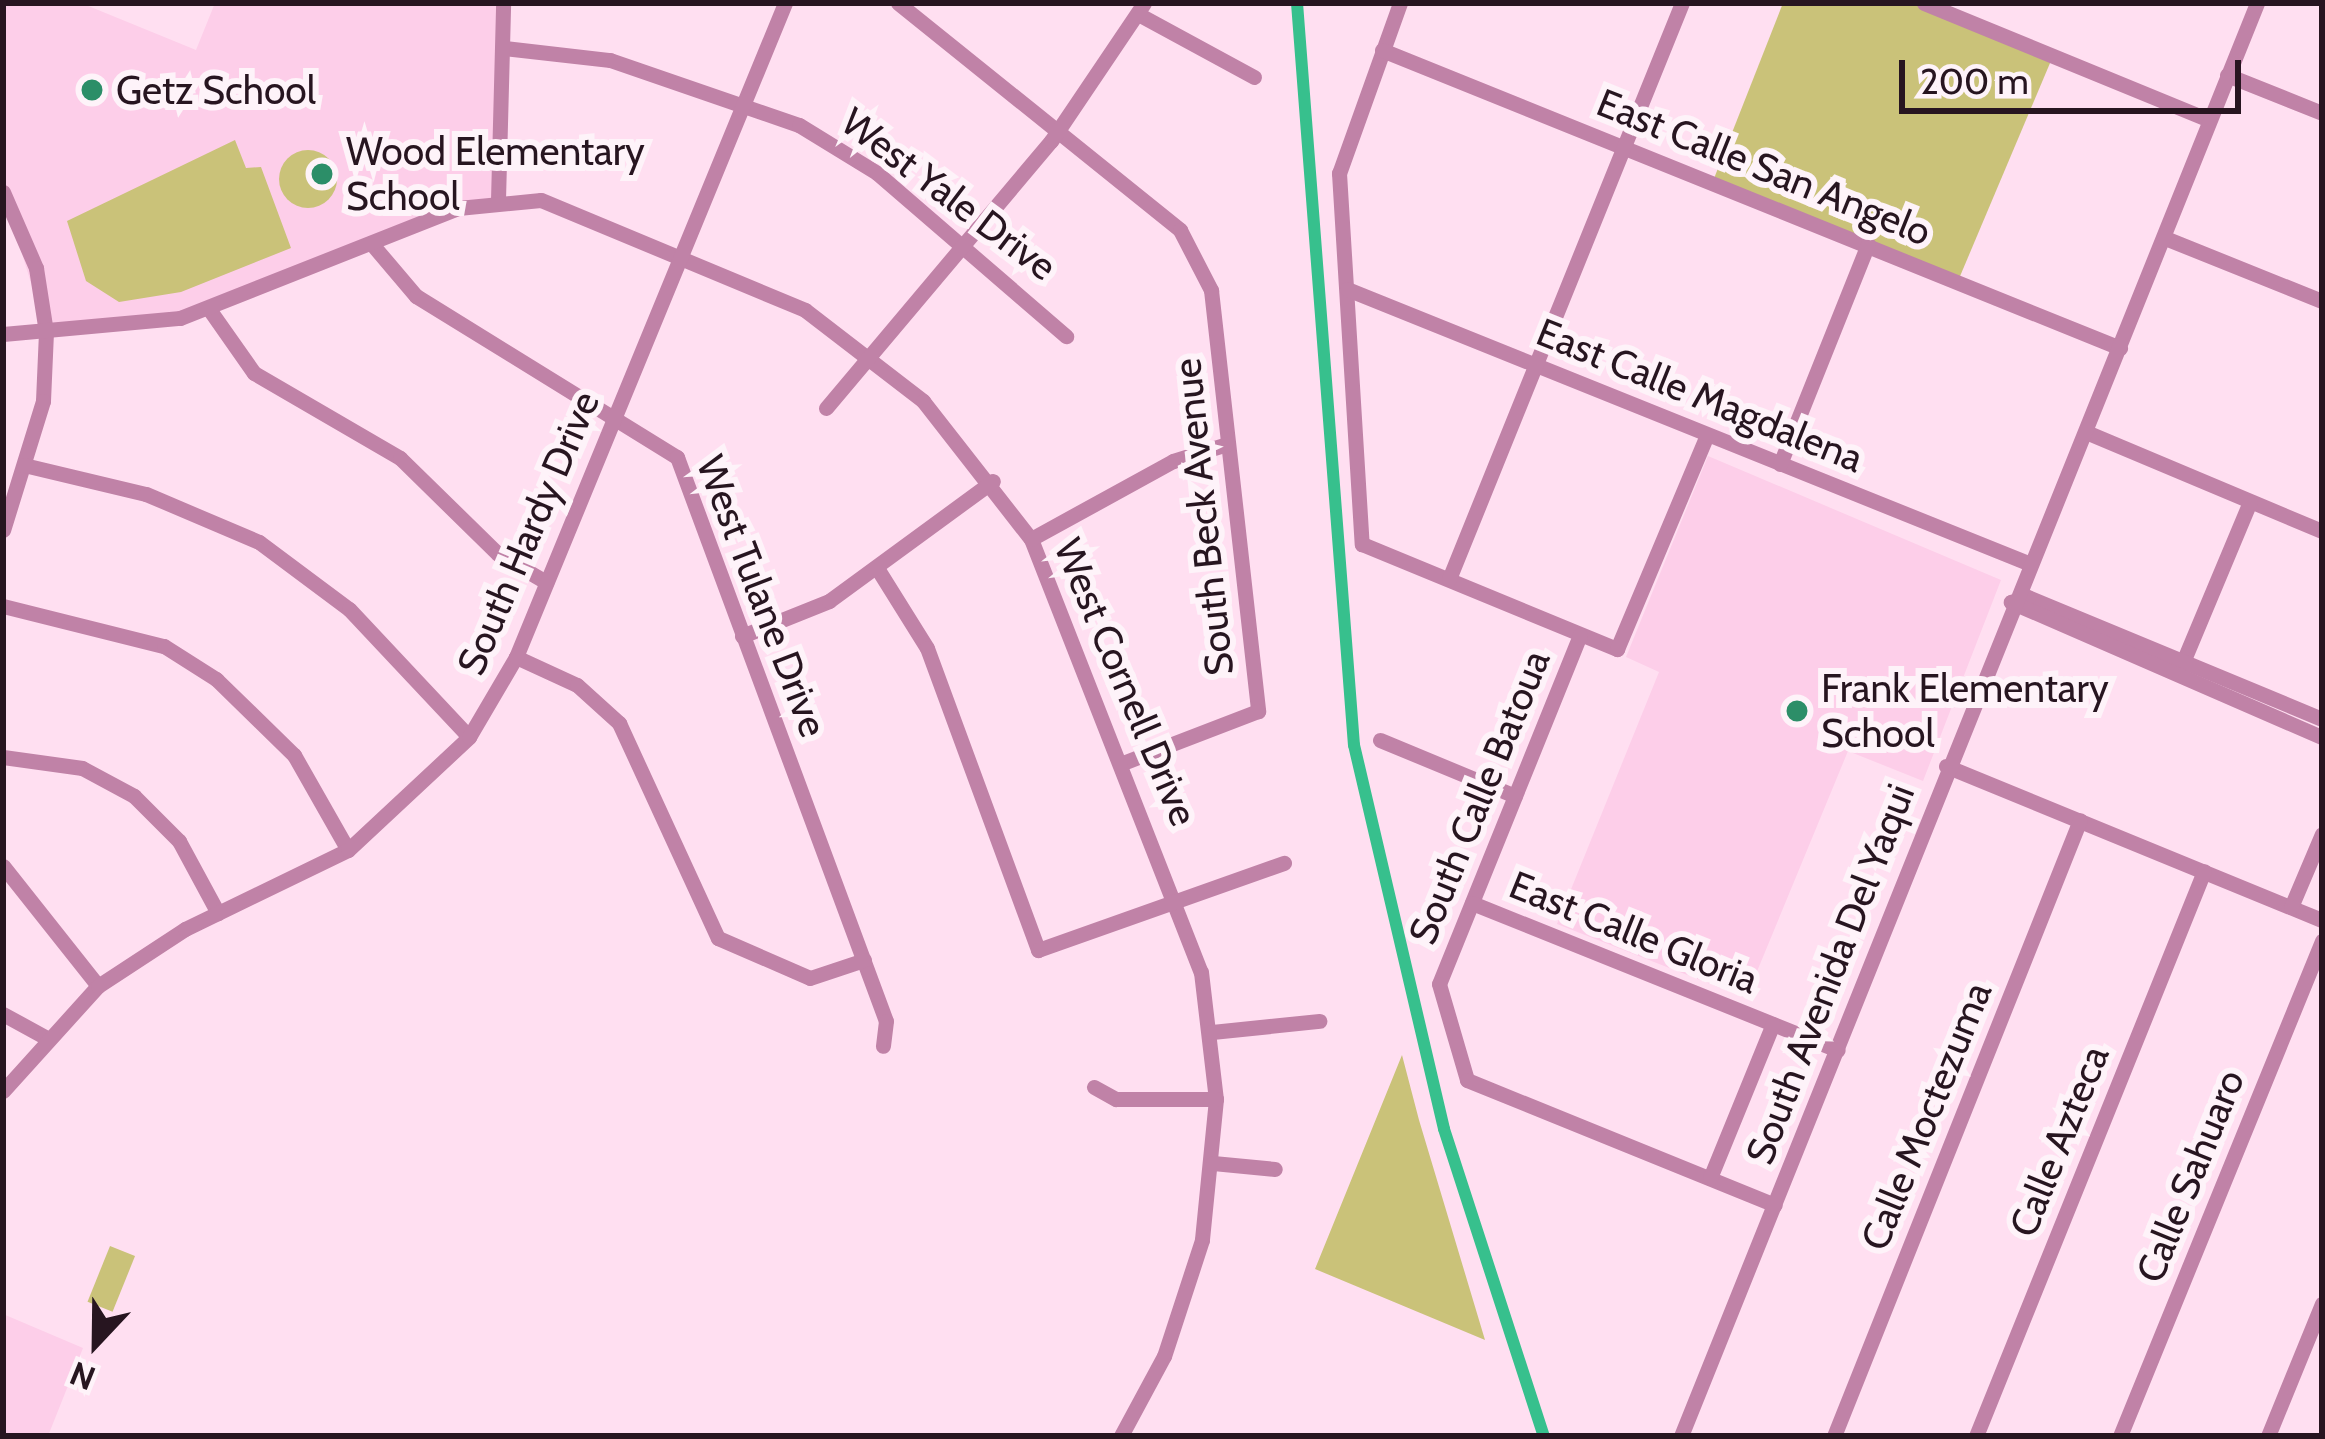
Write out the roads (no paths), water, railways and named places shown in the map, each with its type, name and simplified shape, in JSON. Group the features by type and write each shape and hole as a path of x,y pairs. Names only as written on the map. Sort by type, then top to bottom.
{"street":[{"path":"498,200 503,3"},
{"name":"South Hardy Drive","path":"3,1091 45,1037 98,986 218,913 348,850 469,737 516,657 678,252 784,3"},
{"path":"898,3 1059,131"},
{"path":"1400,3 1339,173 1362,544 1617,650 1707,435"},
{"path":"1449,579 1682,3"},
{"path":"1924,3 1964,10 2209,120"},
{"name":"South Avenida Del Yaqui","path":"1682,1436 2011,602 2086,432 2257,3"},
{"path":"826,408 878,358 1059,131 1141,9 1254,77"},
{"name":"West Yale Drive","path":"504,48 610,60 744,103 841,147 968,246 1066,336"},
{"name":"East Calle San Angelo","path":"1382,50 2120,348"},
{"path":"2227,75 2322,112"},
{"name":"South Beck Avenue","path":"1059,131 1195,248 1211,290 1258,710 1125,762"},
{"path":"3,192 36,268 46,332 24,465 3,530"},
{"name":"West Cornell Drive","path":"3,334 209,309 371,243 498,200 577,209 806,310 878,358 993,481 1030,539 1181,900"},
{"path":"2165,238 2322,301"},
{"name":"West Tulane Drive","path":"371,243 416,296 677,458 886,1021 883,1046"},
{"path":"1780,464 1868,244"},
{"name":"East Calle Magdalena","path":"1347,289 2028,563"},
{"path":"209,309 254,374 400,458 498,554 546,582"},
{"path":"2086,432 2322,531"},
{"path":"1030,539 1173,460 1227,444"},
{"path":"24,465 146,494 260,542 349,609 469,737"},
{"path":"742,636 877,568 993,481"},
{"path":"2177,678 2250,502"},
{"path":"877,568 927,648 1038,950 1284,863"},
{"path":"2011,602 2028,597 2322,719"},
{"path":"2011,602 2177,678 2322,737"},
{"path":"3,606 164,646 216,680 294,755 348,850"},
{"name":"South Calle Batoua","path":"1580,634 1439,984 1466,1080 1710,1178"},
{"path":"516,657 578,686 619,723 718,938 810,978 864,960"},
{"path":"1380,740 1515,796"},
{"path":"3,758 82,768 134,796 179,841 218,913"},
{"path":"1946,766 2322,920"},
{"name":"Calle Moctezuma","path":"1834,1436 2080,820"},
{"path":"2291,908 2322,834"},
{"path":"3,866 98,986"},
{"name":"Calle Azteca","path":"1976,1436 2204,871"},
{"path":"1121,1436 1195,1272 1213,1163 1212,1032 1181,900"},
{"name":"East Calle Gloria","path":"1472,903 1838,1049"},
{"name":"Calle Sahuaro","path":"2120,1436 2322,941"},
{"path":"3,1014 45,1037"},
{"path":"1212,1032 1319,1021"},
{"path":"1773,1024 1710,1178 1775,1205"},
{"path":"1094,1087 1116,1099 1216,1099"},
{"path":"1213,1163 1275,1169"},
{"path":"2268,1436 2322,1304"}],"waterway":[{"path":"1297,3 1354,745 1444,1129 1544,1436"}],"place":[{"name":"Getz School","path":"92,90"},
{"name":"Wood Elementary School","path":"322,174"},
{"name":"Frank Elementary School","path":"1797,711"}]}
